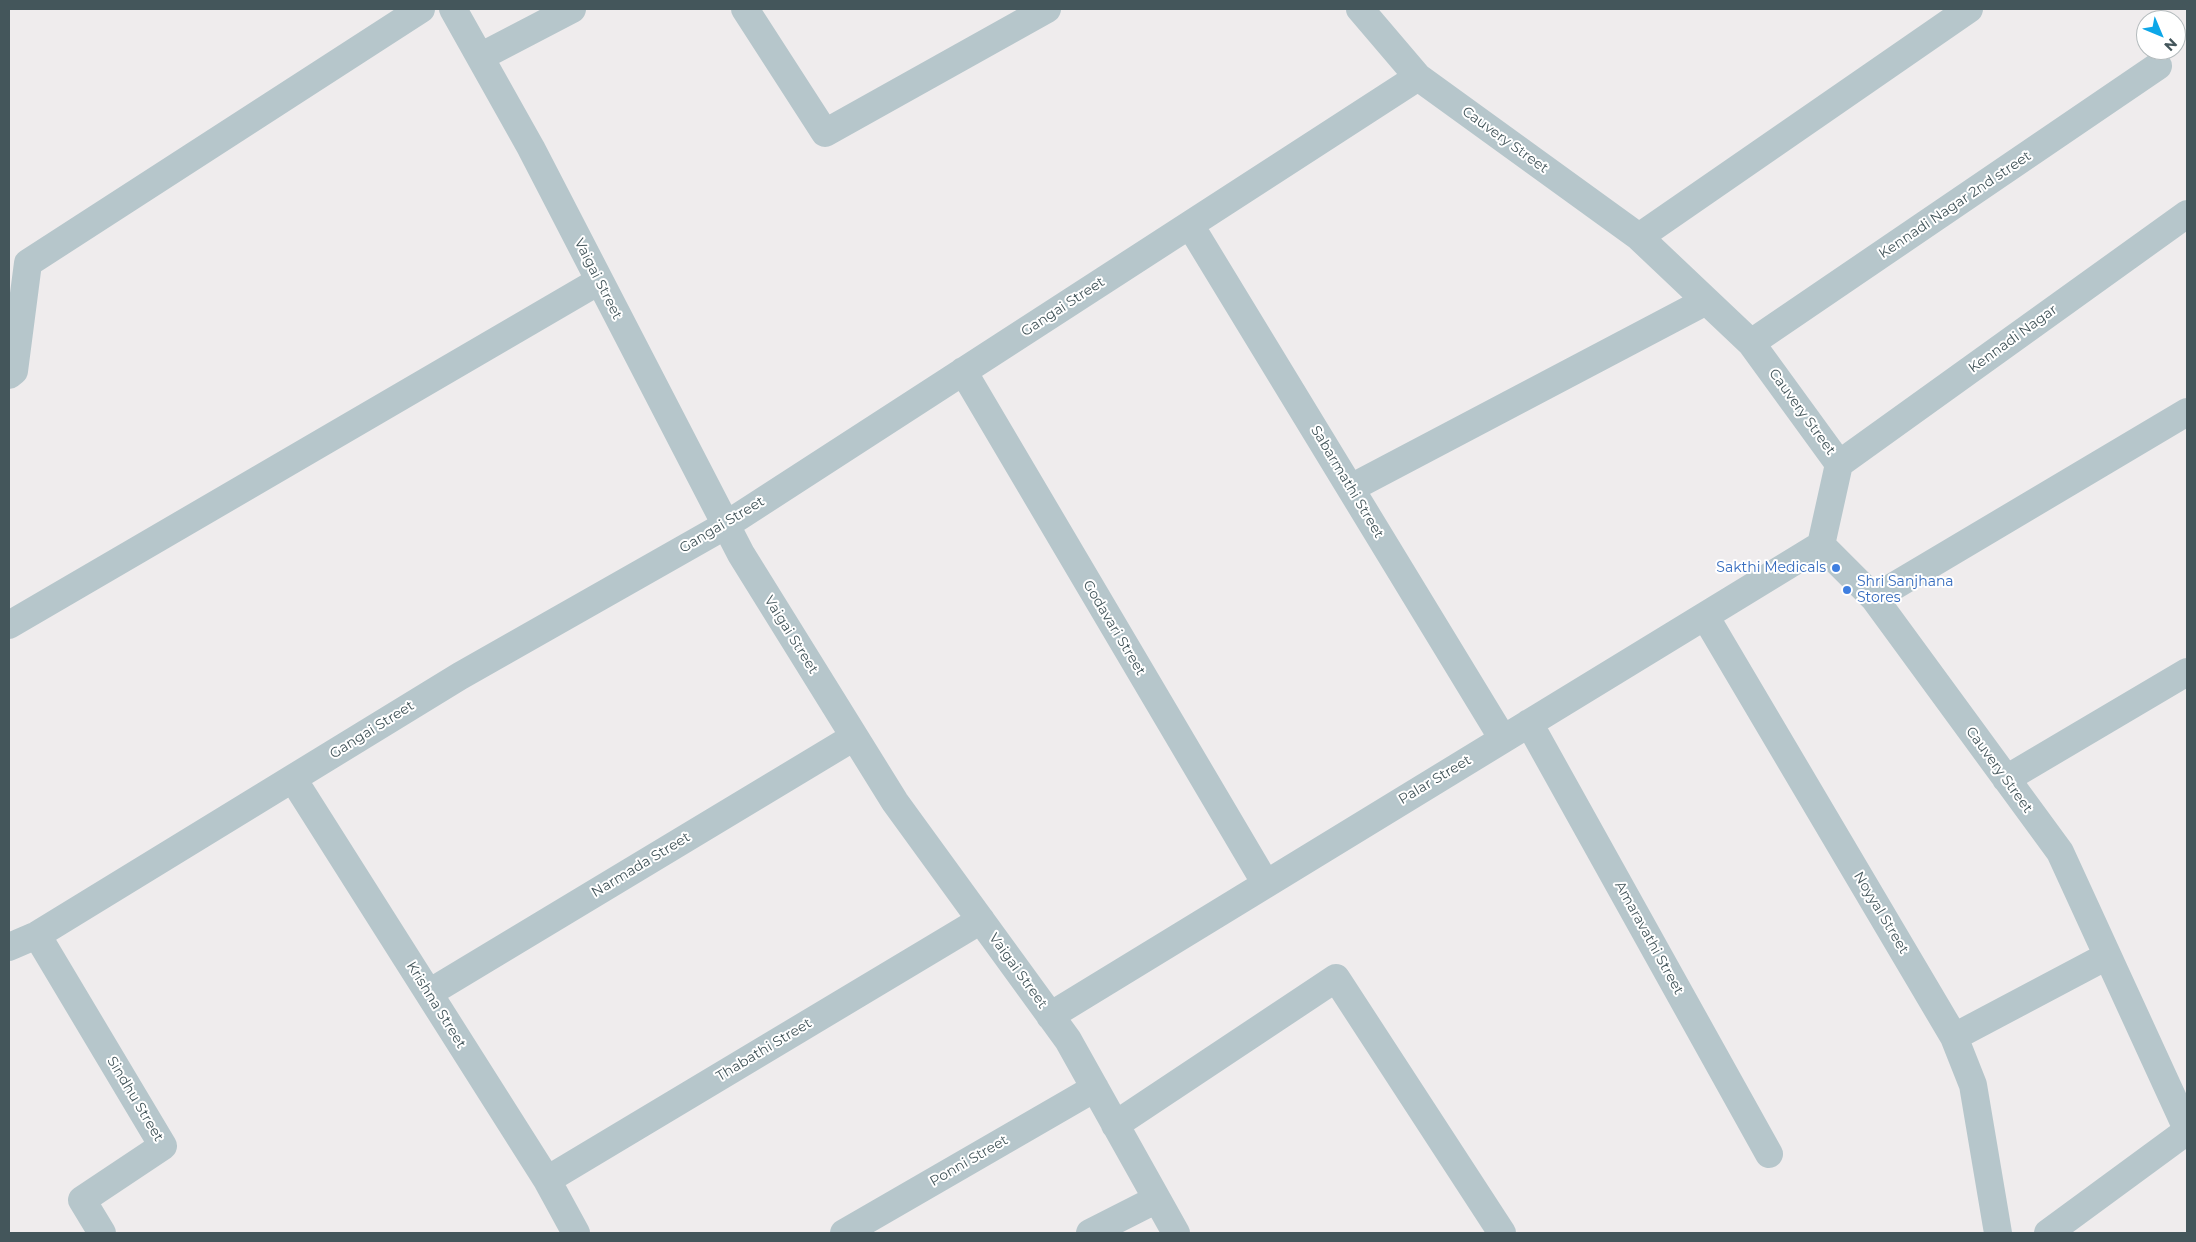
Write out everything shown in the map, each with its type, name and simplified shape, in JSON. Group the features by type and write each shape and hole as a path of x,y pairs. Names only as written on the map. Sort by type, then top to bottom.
{"street":[{"path":"9,375 14,371 28,263 421,9"},
{"name":"Vaigai Street","path":"453,9 530,148 741,554 895,802 1068,1040 1176,1233"},
{"path":"480,57 572,9"},
{"path":"745,9 826,133 1047,9"},
{"name":"Cauvery Street","path":"1360,9 1418,77 1640,237 1751,343 1840,464 1821,545 1874,598 2060,852 2187,1130"},
{"path":"1640,237 1969,9"},
{"name":"Kennadi Nagar 2nd street","path":"1751,343 2158,66"},
{"name":"Gangai Street","path":"9,947 37,935 460,676 726,525 1418,77"},
{"name":"Kennadi Nagar","path":"1840,464 2187,214"},
{"name":"Sabarmathi Street","path":"1190,225 1503,739"},
{"path":"9,625 599,281"},
{"path":"1351,488 1706,301"},
{"name":"Godavari Street","path":"963,371 1266,884"},
{"path":"1874,598 2187,412"},
{"name":"Palar Street","path":"1050,1016 1821,545"},
{"name":"Noyyal Street","path":"1705,616 1954,1036 1974,1085 1998,1233"},
{"path":"2006,779 2187,672"},
{"name":"Amaravathi Street","path":"1530,723 1769,1154"},
{"name":"Narmada Street","path":"429,993 854,737"},
{"name":"Krishna Street","path":"293,779 547,1180 576,1233"},
{"name":"Thabathi Street","path":"547,1180 981,920"},
{"name":"Sindhu Street","path":"37,935 163,1146 82,1200 102,1233"},
{"path":"1954,1036 2107,956"},
{"path":"1115,1125 1336,978 1502,1233"},
{"name":"Ponni Street","path":"844,1233 1095,1088"},
{"path":"2048,1233 2187,1130"},
{"path":"1090,1233 1157,1199"}],"place":[{"name":"Sakthi Medicals","path":"1836,568"},
{"name":"Shri Sanjhana Stores","path":"1847,590"}]}
